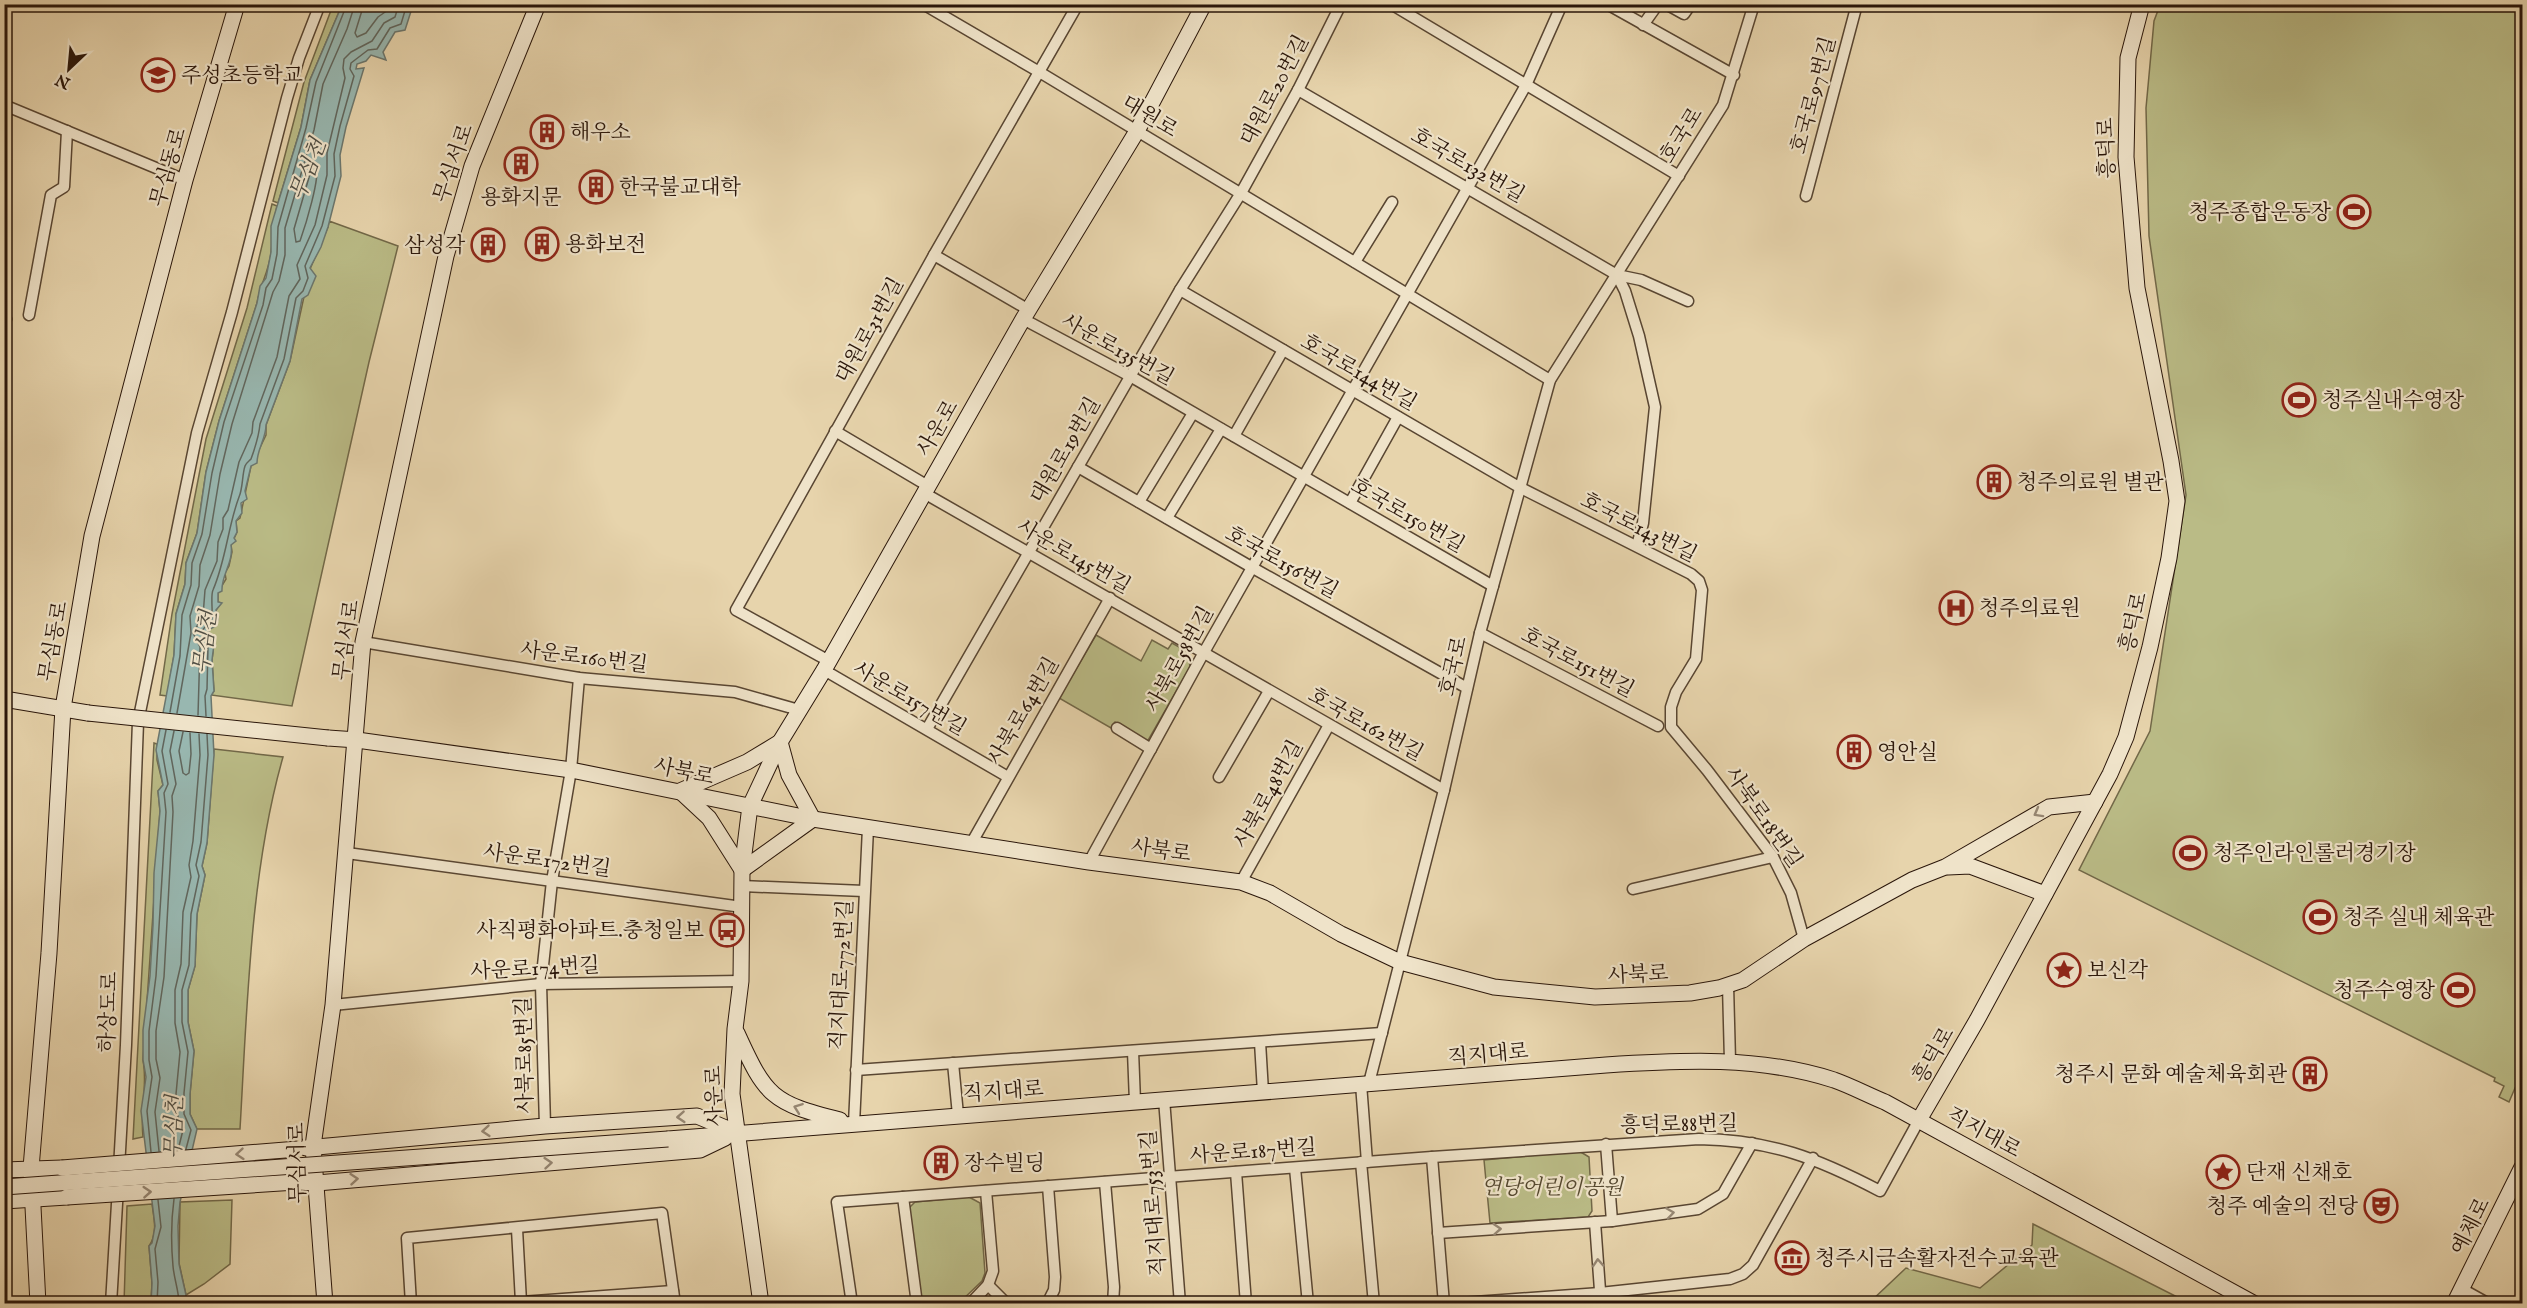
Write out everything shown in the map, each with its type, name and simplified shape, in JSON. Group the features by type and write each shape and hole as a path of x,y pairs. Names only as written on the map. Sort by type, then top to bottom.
{"street":[{"name":"무심동로","path":"38,1304 31,1168 49,953 63,708 92,536 185,180 237,4"},
{"name":"하상도로","path":"111,1304 126,1045 138,722 197,433 235,301 287,98 299,58 320,4"},
{"name":"무심서로","path":"325,1304 317,1182 305,1148 333,1005 357,740 363,642 446,256 472,166 538,4"},
{"name":"대원로","path":"923,4 1407,292 1550,380"},
{"name":"대원로31번길","path":"736,610 934,255 1041,73 1078,4"},
{"name":"사운로","path":"761,1304 732,1094 735,1029 741,981 742,870 750,806 780,742 826,666 1026,315 1137,131 1204,4"},
{"name":"대원로20번길","path":"1241,193 1298,90 1341,4"},
{"path":"1391,4 1679,176"},
{"name":"사북로58번길","path":"1089,862 1203,654 1526,85 1562,4"},
{"path":"1607,4 1734,75"},
{"path":"1643,25 1658,4"},
{"path":"1666,4 1684,14 1691,4"},
{"name":"호국로","path":"1374,1304 1364,1162 1365,1084 1382,1033 1444,790 1480,633 1550,380 1723,105 1754,4"},
{"name":"호국로97번길","path":"1806,196 1857,4"},
{"name":"흥덕로","path":"1880,1191 1977,1020 2110,774 2126,737 2140,686 2169,558 2177,501 2137,288 2128,177 2126,111 2128,58 2142,4"},
{"name":"호국로132번길","path":"1298,90 1617,275"},
{"path":"4,135 5,106 185,180"},
{"path":"29,315 51,195 64,187 67,131"},
{"name":"대원로19번길","path":"927,729 1180,290 1241,193"},
{"path":"1355,262 1392,202"},
{"name":"사운로135번길","path":"934,255 1026,315 1304,477"},
{"path":"1617,275 1641,280 1688,301"},
{"path":"1617,275 1625,291 1639,336 1655,407 1643,523 1637,546"},
{"name":"호국로144번길","path":"1180,290 1519,487"},
{"path":"1234,436 1283,350"},
{"path":"1139,502 1193,413"},
{"path":"1350,503 1398,417"},
{"path":"1167,518 1221,429"},
{"name":"사운로145번길","path":"835,431 1028,552 1203,654"},
{"name":"호국로156번길","path":"1078,467 1467,688"},
{"name":"호국로150번길","path":"1304,477 1493,586"},
{"name":"호국로143번길","path":"1519,487 1691,574 1699,581 1702,590 1696,659 1676,692 1671,707 1671,727"},
{"name":"사북로64번길","path":"971,844 1110,598"},
{"name":"사운로157번길","path":"736,610 1008,777"},
{"name":"호국로151번길","path":"1480,633 1658,726"},
{"name":"사운로160번길","path":"363,642 579,678 735,692 799,710"},
{"name":"호국로162번길","path":"1203,654 1444,790"},
{"name":"사북로85번길","path":"545,1126 541,984 552,881 571,770 579,678"},
{"path":"1219,777 1269,691"},
{"path":"4,699 63,708"},
{"name":"사북로","path":"63,708 357,740 571,770 813,819 1089,862 1241,882 1270,893 1341,934 1400,962 1494,987 1595,997 1690,993 1743,980 1804,939 1912,880 1945,867"},
{"name":"사북로48번길","path":"1241,882 1329,725"},
{"name":"사북로18번길","path":"1671,727 1707,770 1773,858 1791,893 1804,939"},
{"path":"1117,728 1151,749"},
{"path":"780,742 789,775 813,819 742,870 709,818 680,791 747,762 780,742"},
{"path":"1945,867 2049,807 2095,802"},
{"name":"직지대로772번길","path":"854,1124 868,828"},
{"name":"사운로172번길","path":"347,853 742,907"},
{"path":"1632,889 1773,858"},
{"path":"1945,867 1970,866 2045,894"},
{"path":"742,886 864,891"},
{"name":"사운로174번길","path":"333,1005 541,984 741,981"},
{"path":"1728,985 1730,1061"},
{"path":"735,1029 757,1074 766,1088 777,1098 791,1106 854,1124"},
{"path":"856,1070 1382,1033"},
{"path":"1260,1042 1263,1092"},
{"path":"1133,1051 1135,1102"},
{"name":"직지대로","path":"4,1187 668,1139 1630,1063 1689,1059 1730,1061 1779,1067 1834,1080 1919,1120 2237,1299 2255,1304"},
{"path":"953,1063 958,1115"},
{"name":"직지대로753번길","path":"1164,1099 1180,1304"},
{"path":"4,1170 62,1168 545,1126 697,1116 736,1132"},
{"path":"4,1201 317,1182 700,1150 736,1132"},
{"name":"흥덕로88번길","path":"1606,1144 1729,1139 1793,1151 1831,1165 1880,1191"},
{"name":"흥덕로88번길","path":"1438,1233 1612,1221 1698,1209 1711,1204 1723,1194 1752,1143"},
{"path":"1606,1144 1612,1221"},
{"name":"사운로187번길","path":"852,1304 837,1202 1606,1144"},
{"path":"1432,1157 1445,1304 1600,1298 1718,1281 1743,1274 1764,1248 1813,1158"},
{"name":"예체로","path":"2454,1304 2523,1167"},
{"path":"1295,1168 1308,1304"},
{"path":"1236,1172 1246,1304"},
{"path":"1105,1182 1114,1287 1113,1304"},
{"path":"1047,1304 1054,1290 1055,1277 1048,1186"},
{"path":"970,1304 987,1285 993,1271 986,1191"},
{"path":"903,1197 917,1304"},
{"path":"411,1304 406,1238 517,1229 662,1213 675,1304"},
{"path":"1595,1222 1600,1298"},
{"path":"517,1229 520,1302 673,1291"},
{"path":"987,1285 1006,1304"},
{"path":"2462,1289 2489,1304"}],"green space":[{"path":"333,5 342,5 310,80 301,127 278,203 273,201 304,82"},
{"name":"청주종합운동장","path":"2160,5 2522,5 2522,1092 2515,1088 2509,1102 2499,1097 2504,1086 2494,1081 2495,1078 2079,870 2150,731 2186,495 2149,236 2146,108 2154,21"},
{"path":"272,204 277,206 270,260 219,421 206,472 197,533 186,563 185,584 176,614 174,655 167,696 160,695 172,614 206,439 247,308"},
{"path":"329,221 398,246 369,362 292,706 211,695 214,691 212,660 214,644 208,633 216,610 221,603 218,602 218,592 226,579 225,573 232,552 231,545 237,532 236,521 240,518 251,466 266,435 266,425 290,361 310,269"},
{"path":"1096,635 1141,661 1152,640 1168,649 1172,643 1188,652 1190,667 1147,742 1115,722 1111,728 1059,698"},
{"path":"154,743 157,744 157,760 163,785 158,791 160,811 143,1060 145,1079 143,1137 133,1139"},
{"path":"214,749 283,757 263,847 257,894 248,989 240,1129 197,1129 190,1114 194,1051 188,1022 188,990 195,966 197,914 205,875 202,866 207,843"},
{"name":"연당어린이공원","path":"1579,1151 1589,1157 1592,1211 1588,1217 1490,1223 1484,1160"},
{"path":"969,1197 980,1203 985,1273 982,1281 959,1303 919,1303 907,1210 915,1202"},
{"path":"232,1200 230,1264 186,1295 179,1263 180,1202"},
{"path":"152,1204 155,1226 154,1236 149,1246 151,1303 124,1304 127,1206"},
{"path":"2033,1224 2189,1303 1869,1303 1906,1268 1980,1288 2032,1245"}],"water":[{"name":"무심천","path":"342,5 413,5 405,30 395,32 383,52 386,60 371,55 366,61 357,64 356,69 364,68 346,127 340,155 341,176 328,227 310,268 316,276 308,295 302,299 290,361 266,425 257,463 251,466 245,491 247,499 241,503 242,513 236,521 237,532 234,538 236,541 231,545 231,557 223,579 222,591 218,593 218,602 222,603 216,610 218,619 216,626 208,633 214,644 212,660 214,691 211,696 214,755 207,843 202,866 205,875 197,914 195,966 188,990 188,1022 194,1051 190,1114 197,1129 180,1202 178,1226 179,1264 186,1295 184,1303 151,1303 149,1246 152,1243 155,1226 141,1111 146,1077 143,1060 143,1030 150,976 154,873 160,811 158,791 163,785 156,750 174,655 176,614 185,584 186,563 197,533 206,472 219,421 257,303 260,286 266,278 271,252 271,226 301,127 310,80"}],"place":[{"name":"주성초등학교","path":"158,75"},
{"name":"해우소","path":"547,132"},
{"name":"용화지문","path":"521,164"},
{"name":"한국불교대학","path":"596,187"},
{"name":"청주종합운동장","path":"2354,212"},
{"name":"용화보전","path":"542,244"},
{"name":"삼성각","path":"488,245"},
{"name":"청주실내수영장","path":"2299,400"},
{"name":"청주의료원 별관","path":"1994,482"},
{"name":"청주의료원","path":"1956,608"},
{"name":"영안실","path":"1854,752"},
{"name":"청주인라인롤러경기장","path":"2190,853"},
{"name":"청주 실내 체육관","path":"2320,917"},
{"name":"사직평화아파트.충청일보","path":"727,930"},
{"name":"보신각","path":"2064,970"},
{"name":"청주수영장","path":"2458,990"},
{"name":"청주시 문화 예술체육회관","path":"2310,1074"},
{"name":"장수빌딩","path":"941,1163"},
{"name":"단재 신채호","path":"2223,1172"},
{"name":"청주 예술의 전당","path":"2381,1206"},
{"name":"청주시금속활자전수교육관","path":"1792,1258"}]}
